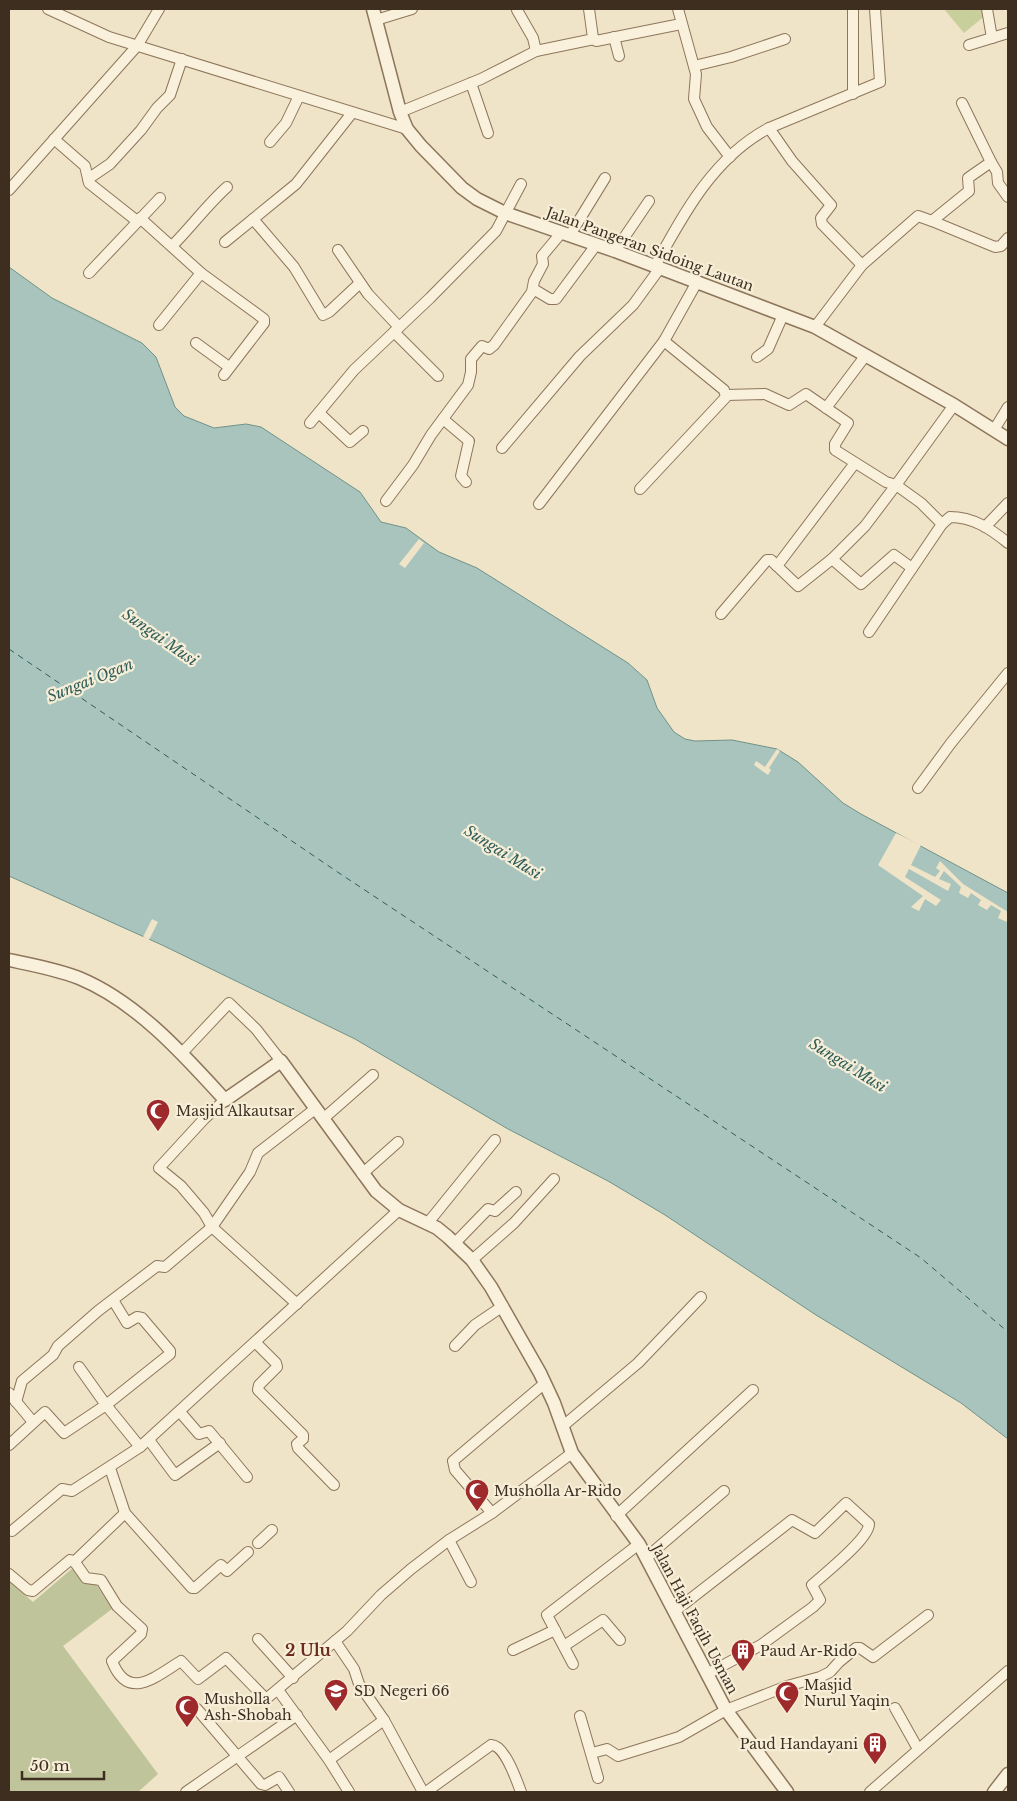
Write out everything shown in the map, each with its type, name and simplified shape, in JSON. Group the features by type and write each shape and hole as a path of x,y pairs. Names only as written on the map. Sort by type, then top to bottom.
{"street":[{"path":"48,9 109,37 244,77 352,113 407,128"},
{"path":"9,190 138,46 159,9"},
{"path":"374,14 412,9"},
{"path":"588,9 594,40"},
{"path":"678,9 694,66 696,83 694,96 704,122 730,157"},
{"path":"849,96 853,9"},
{"path":"502,448 580,356 633,305 658,267 691,202 712,175 730,157 755,136 769,128 881,81 875,9"},
{"path":"987,9 992,38"},
{"path":"517,10 533,38 536,51"},
{"name":"Jalan Pangeran Sidoing Lautan","path":"374,14 400,112 407,128 450,177 470,194 505,213 615,251 815,327 954,405 1008,439"},
{"path":"400,112 514,64 536,51 681,24"},
{"path":"969,45 1008,33"},
{"path":"614,37 618,56"},
{"path":"694,66 732,57 785,39"},
{"path":"88,179 110,164 170,95 182,59"},
{"path":"471,83 488,133"},
{"path":"270,142 286,123 299,96"},
{"path":"962,103 996,170 998,183 1008,196"},
{"path":"225,242 296,184 352,113"},
{"path":"769,128 792,162 828,200 830,208 821,218 822,224 862,265"},
{"path":"54,139 85,166 89,183 138,219 172,246 201,273 264,321 227,371 196,343"},
{"path":"932,221 969,191 968,178 992,162"},
{"path":"386,501 468,385 471,359 474,354 482,346 489,349 494,345 532,292 534,280 543,264 542,256 566,233 605,178"},
{"path":"310,422 354,370 492,235 521,184"},
{"path":"172,246 227,187"},
{"path":"89,274 138,219 160,198"},
{"path":"615,251 649,201"},
{"path":"259,215 326,314 360,283"},
{"path":"815,327 862,265 917,216 995,247 1001,246 1008,238"},
{"path":"532,292 535,290 550,299 556,298 596,245"},
{"path":"338,250 360,283 396,329 438,376"},
{"path":"159,325 201,273"},
{"path":"539,504 664,341 698,282"},
{"path":"757,357 768,349 778,313"},
{"path":"664,341 724,390 726,394"},
{"path":"826,408 866,355"},
{"path":"726,394 765,394 789,406 806,394 848,423 834,448 886,482 896,485 921,503 942,524"},
{"path":"640,489 723,402 726,394"},
{"path":"722,614 767,560 771,560 798,586 832,560 865,526 954,405"},
{"path":"994,430 1008,407"},
{"path":"319,413 350,442 363,431"},
{"path":"443,419 469,441 461,476 466,482"},
{"path":"777,566 855,463"},
{"path":"985,526 1008,503"},
{"path":"869,632 947,518 971,520 985,526 1008,543"},
{"path":"832,560 862,584 894,555 912,568"},
{"path":"918,788 1008,673"},
{"path":"9,960 63,972 95,986 131,1010 182,1053 225,1100"},
{"path":"182,1053 229,1002 256,1029 281,1060 225,1100 204,1119 159,1168 181,1186 204,1213 212,1227 297,1304"},
{"name":"Jalan Haji Faqih Usman","path":"281,1060 376,1191 398,1210 437,1228 472,1260 503,1306 543,1378 572,1453 647,1558 726,1710 787,1792"},
{"path":"16,1402 22,1381 53,1355 58,1346 157,1266 165,1267 212,1227 250,1172 258,1153 319,1114 374,1075"},
{"path":"427,1224 495,1140"},
{"path":"362,1174 398,1142"},
{"path":"472,1260 514,1222 554,1178"},
{"path":"455,1243 488,1208 495,1211 516,1192"},
{"path":"12,1531 62,1489 72,1491 140,1447 256,1343 347,1255 398,1210"},
{"path":"562,1426 638,1363 701,1297"},
{"path":"9,1444 33,1422 47,1413 65,1432 108,1407 169,1356 170,1352 142,1318 137,1317 127,1323 113,1300"},
{"path":"455,1346 475,1326 503,1306"},
{"path":"256,1343 277,1365 277,1369 259,1385 259,1392 302,1435 303,1439 298,1444 298,1448 334,1485"},
{"path":"79,1367 140,1447"},
{"path":"492,1513 455,1470 454,1461 543,1378"},
{"path":"617,1517 753,1390"},
{"path":"9,1393 33,1422"},
{"path":"180,1412 198,1434 208,1430 247,1477"},
{"path":"148,1440 163,1461 177,1475 220,1443"},
{"path":"9,1574 28,1590 33,1591 68,1561 74,1562 86,1578 100,1580 117,1606 142,1629 141,1634 113,1660 123,1679 138,1684 181,1662 198,1679 226,1658 266,1698 293,1678 335,1641 381,1595 449,1540 492,1513 572,1453"},
{"path":"110,1468 126,1513 192,1588 195,1588 221,1565 227,1571 248,1552"},
{"path":"647,1558 724,1491"},
{"path":"675,1611 792,1520 815,1533 846,1503 869,1524 869,1529 861,1540 812,1585 820,1600 813,1607 761,1645 707,1674"},
{"path":"74,1562 126,1513"},
{"path":"258,1543 272,1530"},
{"path":"449,1540 471,1582"},
{"path":"573,1664 548,1618 548,1614 635,1540"},
{"path":"592,1753 607,1749 618,1756 679,1737 726,1710 787,1686 810,1682 825,1675 856,1648 860,1648 873,1657 928,1615"},
{"path":"564,1646 603,1620 620,1640"},
{"path":"513,1650 555,1630"},
{"path":"258,1639 293,1678"},
{"path":"335,1641 354,1669 358,1682 384,1720 425,1792 492,1745 499,1747 521,1792"},
{"path":"870,1792 1008,1671"},
{"path":"278,1690 329,1760 349,1792"},
{"path":"895,1708 918,1749"},
{"path":"198,1710 239,1755 262,1784 279,1778 289,1792"},
{"path":"186,1792 297,1715"},
{"path":"580,1716 598,1778"},
{"path":"329,1760 384,1720"},
{"path":"994,1792 1008,1774"}],"green space":[{"path":"944,9 993,9 964,33"},
{"path":"81,1561 112,1609 63,1646 158,1774 138,1792 9,1792 9,1581 33,1602"}],"water":[{"path":"9,267 52,298 142,343 156,357 175,407 184,416 214,428 246,424 261,427 360,492 381,522 406,528 439,552 477,568 628,663 647,680 657,708 674,732 685,739 695,741 732,740 777,749 798,762 843,803 1008,893 1008,1439 961,1403 816,1315 665,1215 608,1181 508,1129 355,1039 162,945 9,876"}],"pier":[{"path":"419,539 424,543 405,568 399,564"},
{"path":"777,749 780,751 769,768 771,770 768,775 754,765 756,761 765,767"},
{"path":"896,833 921,845 911,865 935,877 940,871 936,868 940,861 963,884 1008,912 1007,922 998,918 1001,911 991,905 987,910 978,905 981,900 971,893 968,898 959,893 961,887 944,871 939,879 951,884 948,891 909,869 905,877 941,900 936,906 925,899 919,911 911,907 923,896 878,865"},
{"path":"152,919 158,922 149,940 143,937"}],"ferry route":[{"path":"9,649 339,873 921,1258 1008,1332"}],"place":[{"name":"Masjid Alkautsar","path":"158,1132"},
{"name":"Musholla Ar-Rido","path":"477,1512"},
{"name":"Paud Ar-Rido","path":"743,1672"},
{"name":"SD Negeri 66","path":"336,1712"},
{"name":"Masjid Nurul Yaqin","path":"787,1714"},
{"name":"Musholla Ash-Shobah","path":"187,1728"},
{"name":"Paud Handayani","path":"875,1765"}],"district":[{"name":"2 Ulu","path":"308,1650"}],"water label":[{"name":"Sungai Musi","path":"160,637"},
{"name":"Sungai Ogan","path":"90,680"},
{"name":"Sungai Musi","path":"503,852"},
{"name":"Sungai Musi","path":"848,1065"}]}
